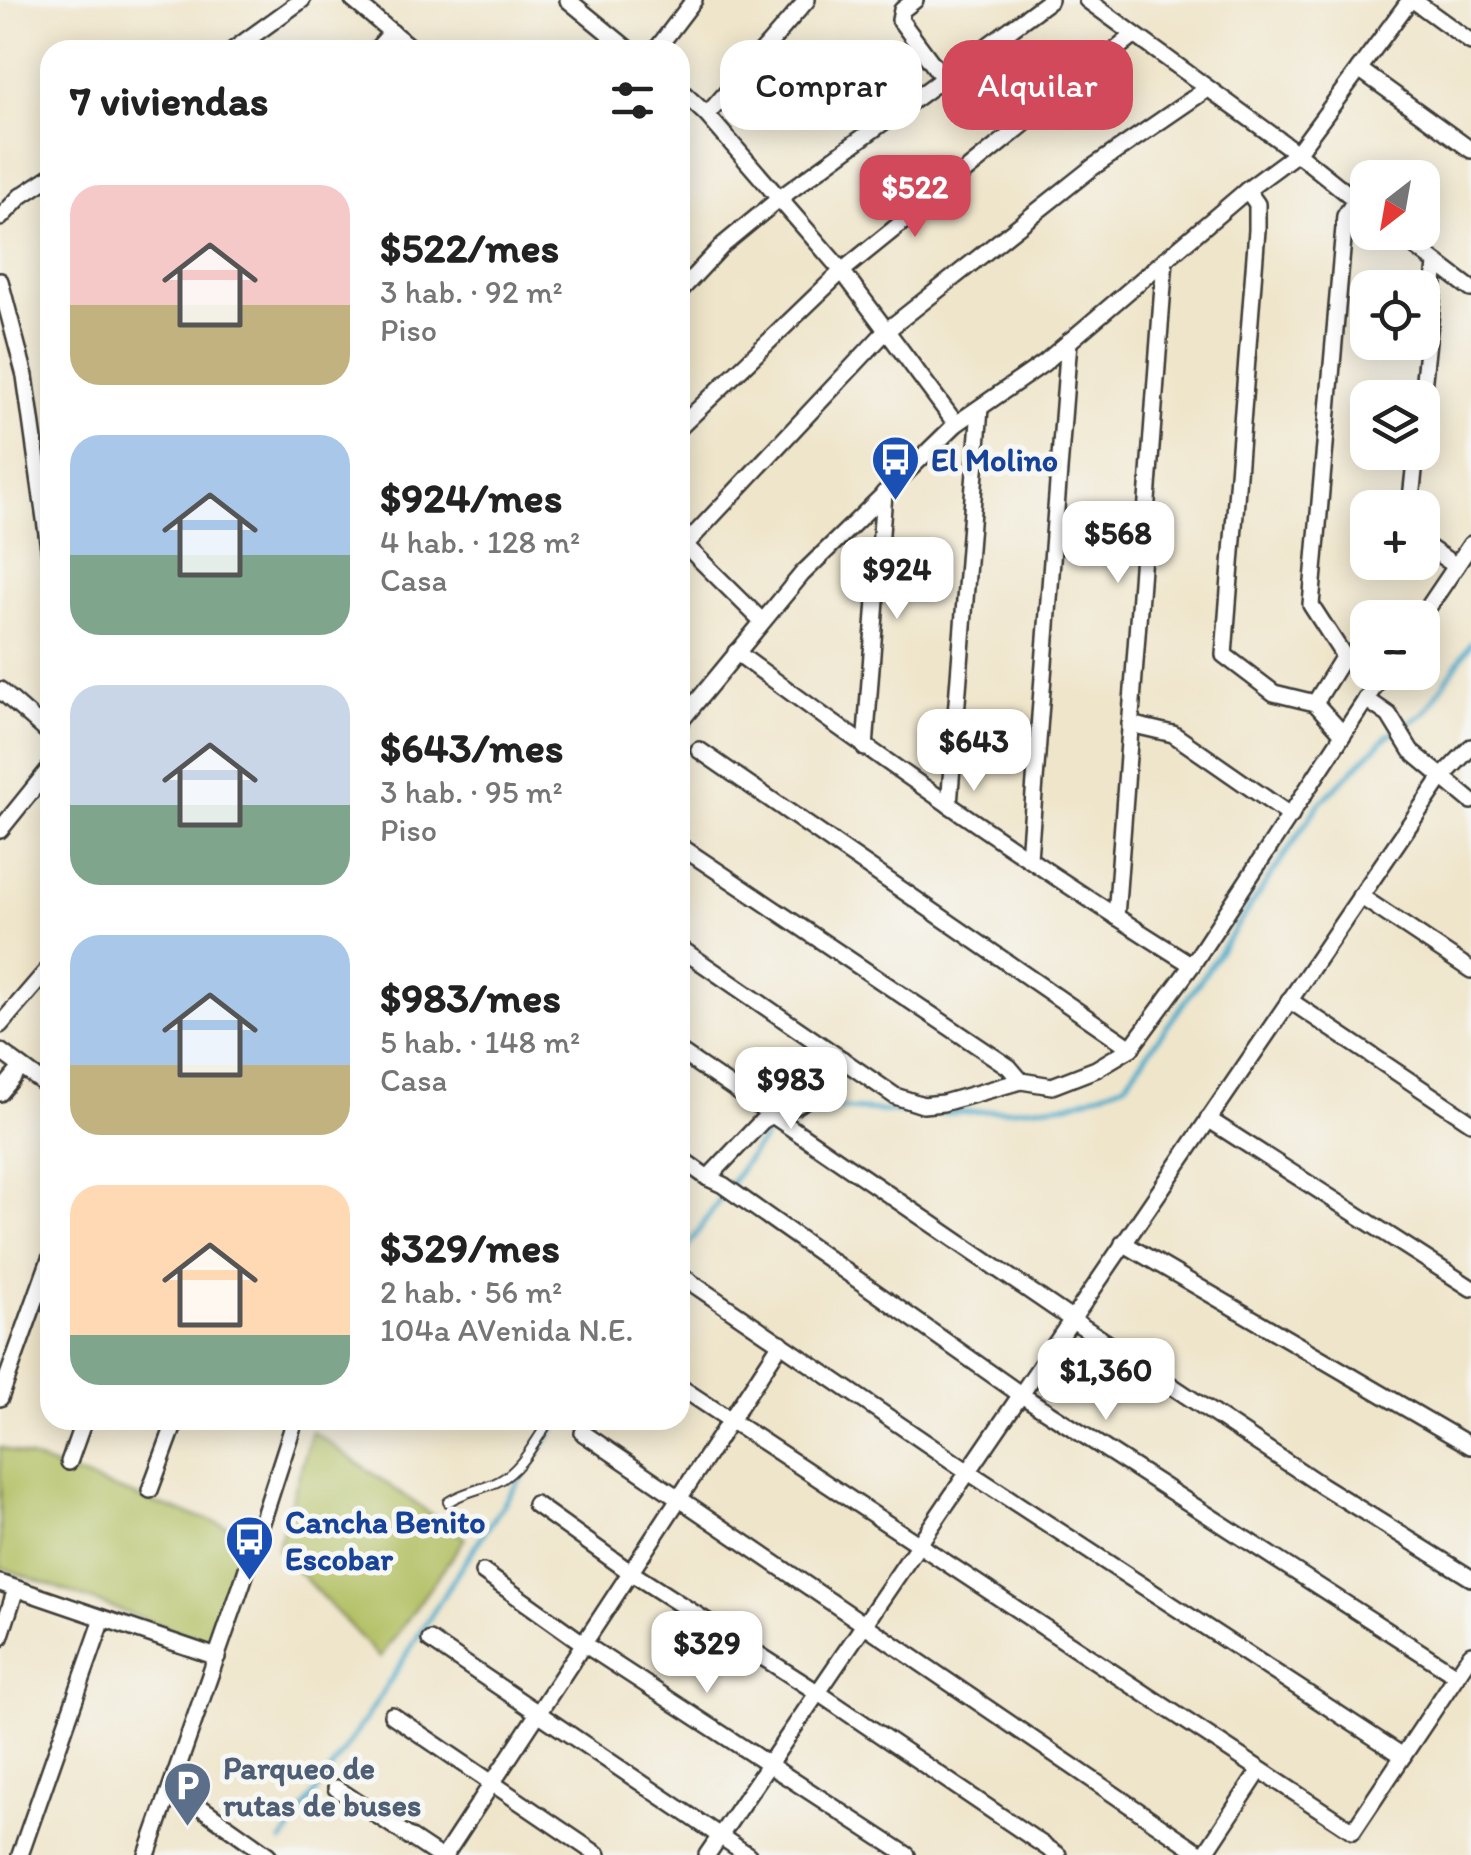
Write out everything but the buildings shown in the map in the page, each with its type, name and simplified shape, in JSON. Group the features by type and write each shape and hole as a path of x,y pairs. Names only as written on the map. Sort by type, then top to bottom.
{"street":[{"path":"247,40 302,0"},
{"path":"354,0 401,40"},
{"path":"568,0 617,40"},
{"path":"664,40 694,0"},
{"path":"707,115 807,0"},
{"path":"915,0 902,10 900,20 942,77"},
{"path":"995,40 1050,0"},
{"path":"1087,0 1350,196"},
{"path":"690,710 802,574 956,424 1044,362 1246,190 1297,153 1411,0 1471,42"},
{"path":"385,40 392,32"},
{"path":"690,416 842,271 1134,35"},
{"path":"1359,68 1471,150"},
{"path":"690,280 723,244 780,198 942,79"},
{"path":"690,535 886,331 1093,167 1207,89"},
{"path":"690,99 842,271 956,424"},
{"path":"0,218 21,196 40,184"},
{"path":"1246,190 1257,204 1256,230 1224,655 1274,693 1315,703 1342,734"},
{"path":"1350,213 1346,216 1312,605 1350,659"},
{"path":"1418,250 1471,289"},
{"path":"1116,917 1165,259"},
{"path":"1424,380 1436,264"},
{"path":"0,280 25,376 40,483"},
{"path":"1028,858 1069,342"},
{"path":"949,805 980,408"},
{"path":"865,748 884,493"},
{"path":"1433,600 1471,544"},
{"path":"690,549 762,621"},
{"path":"1440,556 1456,566"},
{"path":"736,652 865,748 1192,964"},
{"path":"1315,703 1344,656"},
{"path":"0,690 40,725"},
{"path":"690,955 895,1096 923,1105 1021,1081 1052,1086 1131,1048 1291,816 1369,690"},
{"path":"1366,699 1389,714 1411,751 1471,800"},
{"path":"1130,724 1173,734 1291,816"},
{"path":"707,1855 1442,777 1471,747"},
{"path":"699,750 1131,1048"},
{"path":"0,830 40,780"},
{"path":"690,853 1009,1067 1021,1081"},
{"path":"1360,896 1471,970"},
{"path":"0,1025 40,979"},
{"path":"1290,1000 1471,1122"},
{"path":"0,1050 40,1081"},
{"path":"690,1059 1071,1320 1471,1578"},
{"path":"716,1181 762,1121 793,1108 816,1092 842,1059"},
{"path":"0,1094 21,1068"},
{"path":"1208,1119 1466,1285 1471,1268"},
{"path":"690,1164 1020,1394 1456,1675"},
{"path":"1123,1244 1471,1446"},
{"path":"690,1281 967,1471 1403,1756"},
{"path":"0,1398 40,1287"},
{"path":"336,1788 441,1855 781,1343"},
{"path":"690,1394 1353,1831 1471,1654"},
{"path":"70,1462 81,1430"},
{"path":"150,1490 172,1430"},
{"path":"147,1855 292,1430"},
{"path":"583,1433 1204,1855 1260,1770"},
{"path":"535,1504 630,1572 818,1692 1058,1855"},
{"path":"482,1572 584,1644 907,1855"},
{"path":"0,1583 217,1657"},
{"path":"0,1638 16,1589"},
{"path":"20,1855 103,1618"},
{"path":"430,1640 748,1855"},
{"path":"392,1715 598,1855"},
{"path":"172,1788 268,1855"}],"lane":[{"path":"448,1502 461,1493 498,1482 516,1470 543,1430"}],"green space":[{"path":"312,1431 465,1538 380,1658 277,1549"},
{"path":"0,1447 246,1532 212,1644 0,1567"}],"waterway":[{"path":"793,1113 829,1108 929,1114 990,1111 1070,1104 1125,1084 1319,804 1388,735 1425,712 1471,643"},
{"path":"690,1243 776,1123"},
{"path":"282,1842 553,1430"}],"place":[{"name":"El Molino","path":"896,502"},
{"name":"Cancha Benito Escobar","path":"250,1582"},
{"name":"Parqueo de rutas de buses","path":"188,1828"}]}
